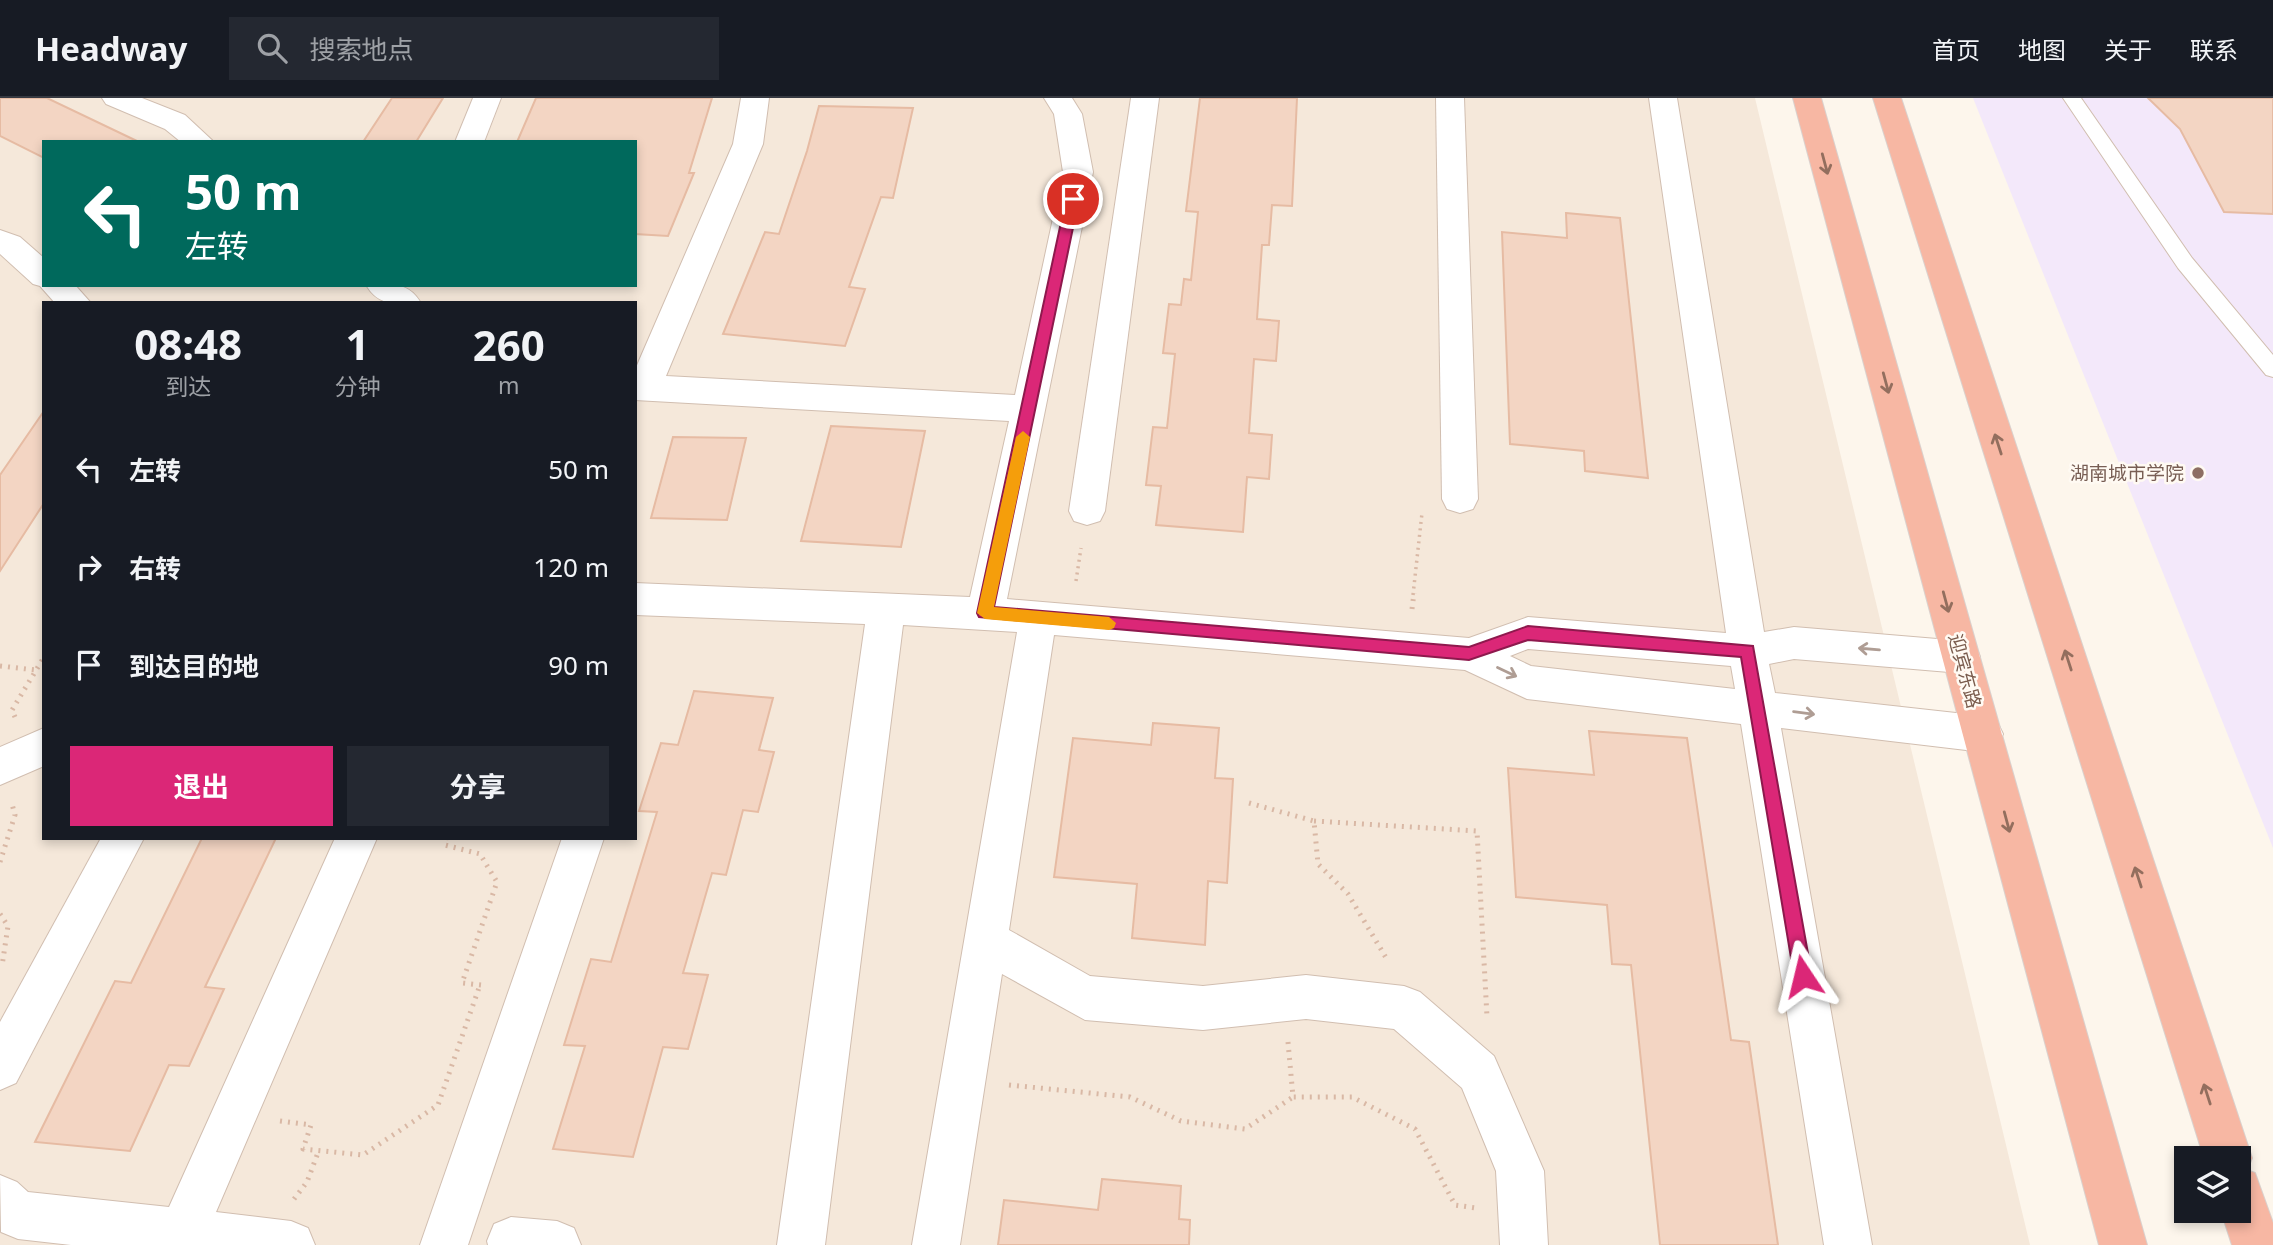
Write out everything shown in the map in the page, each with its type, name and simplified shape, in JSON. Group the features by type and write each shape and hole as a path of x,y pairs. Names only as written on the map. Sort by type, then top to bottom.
{"highway":[{"name":"迎宾东路","path":"1807,98 2123,1245"},
{"path":"1887,98 2224,1146"},
{"path":"2249,1223 2256,1245"}],"street":[{"path":"116,98 175,122 198,140"},
{"path":"175,122 193,98"},
{"path":"470,140 487,98"},
{"path":"754,98 748,144 640,387 1029,409"},
{"path":"985,613 1078,172 1068,114 1058,98"},
{"path":"1087,511 1145,98"},
{"path":"1450,98 1460,499"},
{"path":"1663,98 1748,651 1848,1245"},
{"path":"0,241 9,245 42,274"},
{"path":"57,287 73,301"},
{"path":"385,287 402,301"},
{"path":"637,599 985,613 1469,654 1528,682 1983,734"},
{"path":"801,1245 886,609"},
{"path":"936,1245 986,941 1054,619"},
{"path":"1469,654 1528,633 1748,651 1794,643 1961,657"},
{"path":"0,1068 122,840"},
{"path":"182,1234 355,840"},
{"path":"444,1245 582,840"},
{"path":"986,941 1085,998 1203,1008 1306,997 1404,1008 1478,1072 1520,1171 1523,1230"},
{"path":"0,1199 18,1215 291,1245"}],"lane":[{"path":"2072,98 2185,263 2273,369"}],"path":[{"path":"1408,648 1423,505 1460,499"},
{"path":"1054,619 1087,511"},
{"path":"0,862 15,815 18,758 12,710 42,660"},
{"path":"0,666 36,670"},
{"path":"1249,803 1314,821 1477,831 1489,1052 1478,1072"},
{"path":"1314,821 1318,863 1348,894 1397,976 1404,1008"},
{"path":"446,840 445,845 480,854 497,882 462,983 531,990"},
{"path":"0,914 8,926 0,974"},
{"path":"234,1115 311,1125 303,1149 363,1156 438,1105 480,985"},
{"path":"1284,999 1293,1097"},
{"path":"963,1080 1130,1097 1181,1121 1245,1129 1293,1097 1352,1097 1415,1129 1455,1205 1523,1230"}],"shaded area":[{"path":"0,98 1755,98 2030,1245 0,1245"},
{"name":"湖南城市学院","path":"1973,98 2273,98 2273,848"}],"building":[{"path":"0,98 47,98 135,140 42,140 42,157 0,136"},
{"path":"392,98 443,98 417,140 364,140"},
{"path":"536,98 712,98 689,173 694,173 668,236 637,234 637,140 518,140"},
{"path":"1200,98 1297,98 1292,206 1272,205 1269,245 1262,245 1257,319 1279,321 1276,361 1254,359 1249,433 1272,435 1269,479 1247,477 1243,532 1156,525 1161,486 1146,485 1153,427 1167,428 1175,354 1163,353 1169,304 1181,305 1184,279 1191,280 1198,212 1186,211"},
{"path":"2148,98 2273,98 2273,214 2224,212 2180,129"},
{"path":"819,106 913,108 893,198 881,197 849,287 865,289 845,346 723,334 765,232 779,234"},
{"path":"1566,213 1620,218 1648,478 1585,471 1584,451 1510,444 1502,232 1567,238"},
{"path":"42,414 42,506 0,571 0,475"},
{"path":"831,426 925,431 901,547 801,541"},
{"path":"673,437 746,438 727,520 651,518"},
{"path":"694,691 773,698 759,750 774,752 758,812 743,810 726,875 712,873 683,973 708,975 688,1049 663,1047 633,1157 553,1149 585,1046 564,1045 591,959 611,962 657,812 639,811 661,743 678,745"},
{"path":"1153,723 1219,728 1215,778 1233,779 1227,883 1208,881 1205,945 1132,938 1137,884 1054,877 1073,738 1151,745"},
{"path":"1589,731 1687,738 1731,1040 1749,1042 1778,1245 1660,1245 1631,965 1612,964 1607,905 1516,897 1508,768 1594,775"},
{"path":"201,840 275,840 205,987 224,989 189,1066 169,1065 130,1151 35,1142 115,981 131,983"},
{"path":"1102,1179 1181,1186 1179,1219 1190,1220 1189,1245 998,1245 1004,1200 1098,1210"}],"slow traffic":[{"path":"1023,437 985,613 1109,623"}],"place":[{"name":"湖南城市学院","path":"2198,473"}],"route":[{"path":"1073,199 985,613 1469,654 1528,633 1748,651 1803,976"}]}
